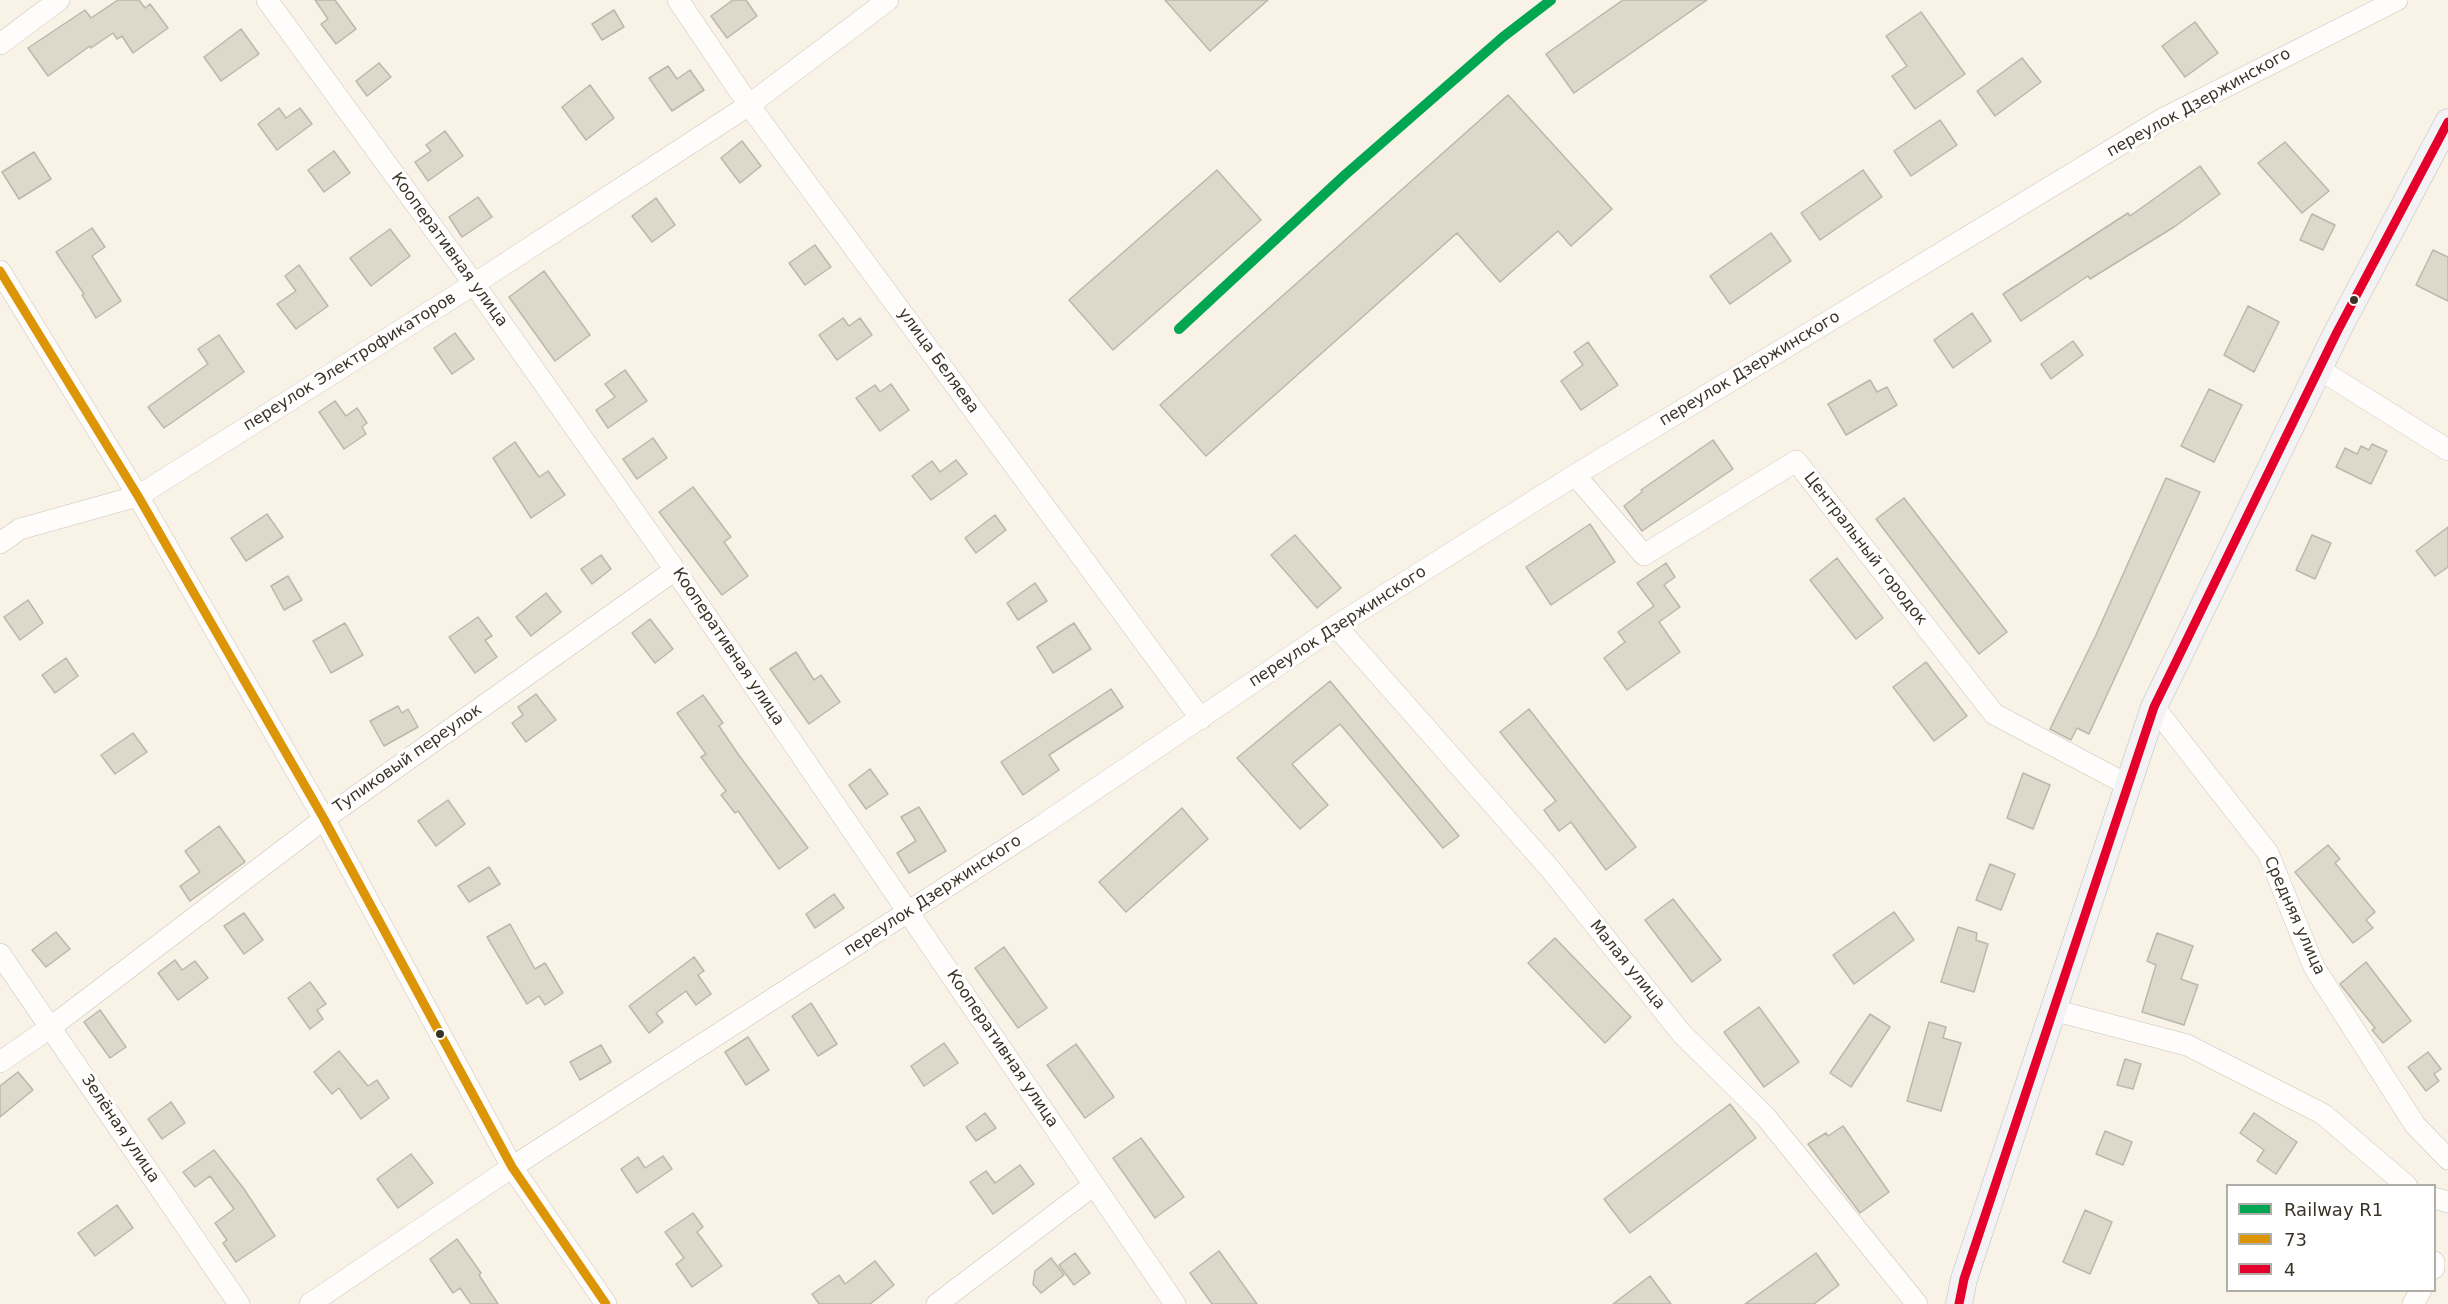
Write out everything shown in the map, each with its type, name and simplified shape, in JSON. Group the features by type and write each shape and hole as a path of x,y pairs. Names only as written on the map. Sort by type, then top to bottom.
{"main road":[{"path":"1959,1304 1964,1279 2154,707 2319,369 2448,122"}],"street":[{"path":"0,44 59,0"},
{"name":"Кооперативная улица","path":"267,0 474,284 675,570 1175,1304"},
{"name":"улица Беляева","path":"678,0 749,105 1201,719"},
{"name":"переулок Электрофикаторов","path":"0,543 20,529 138,496 474,284 749,105 888,0"},
{"name":"переулок Дзержинского","path":"310,1304 512,1167 1201,719 1336,626 1575,475 2164,118 2397,0"},
{"path":"0,271 138,496 324,819 512,1167 606,1304"},
{"path":"2319,369 2448,450"},
{"name":"Центральный городок","path":"1575,475 1644,555 1796,461 1994,714 2128,785"},
{"name":"Тупиковый переулок","path":"0,1062 51,1028 324,819 675,570"},
{"name":"Малая улица","path":"1336,626 1551,870 1682,1034 1765,1116 1917,1304"},
{"name":"Средняя улица","path":"2154,707 2268,853 2314,967 2415,1125 2448,1159"},
{"name":"Зелёная улица","path":"0,954 239,1304"},
{"path":"2053,1010 2187,1045 2323,1114 2406,1184"},
{"path":"937,1304 1094,1185"}],"building":[{"path":"118,0 139,0 145,8 150,4 168,28 133,53 122,36 117,39 113,33 91,48 90,46 48,76 28,48 85,10 91,18"},
{"path":"315,0 335,0 356,29 336,44 321,24 328,19"},
{"path":"733,0 746,0 757,16 727,38 711,16"},
{"path":"1165,0 1268,0 1210,51"},
{"path":"1623,0 1707,0 1574,93 1546,54"},
{"path":"614,10 624,27 602,40 592,24"},
{"path":"1921,12 1965,74 1915,109 1892,76 1907,66 1886,36"},
{"path":"2195,22 2218,53 2185,77 2162,46"},
{"path":"241,29 259,54 221,81 204,57"},
{"path":"2022,58 2041,82 1995,116 1977,91"},
{"path":"379,63 391,77 367,96 356,81"},
{"path":"668,66 677,79 690,70 704,90 672,111 649,78"},
{"path":"590,85 614,118 586,140 562,107"},
{"path":"1508,95 1612,209 1571,246 1558,231 1500,282 1457,233 1206,456 1160,405"},
{"path":"279,108 286,118 300,108 312,124 277,150 258,124"},
{"path":"1940,120 1957,145 1911,176 1894,151"},
{"path":"445,131 463,156 428,181 415,162 431,151 426,145"},
{"path":"742,141 761,166 740,183 721,158"},
{"path":"2285,142 2329,191 2302,213 2258,163"},
{"path":"334,151 350,173 324,192 308,170"},
{"path":"34,152 51,179 19,199 2,172"},
{"path":"2200,166 2220,194 2174,227 2090,279 2088,276 2021,321 2003,294 2128,213 2130,216"},
{"path":"1217,170 1261,220 1113,350 1069,300"},
{"path":"1863,170 1882,197 1820,240 1801,213"},
{"path":"478,197 492,217 462,237 449,217"},
{"path":"656,198 675,225 652,242 632,216"},
{"path":"2312,214 2335,225 2323,250 2300,240"},
{"path":"92,228 105,247 92,256 121,301 96,318 82,295 84,294 56,252"},
{"path":"390,229 410,256 371,286 350,258"},
{"path":"1771,233 1791,261 1730,304 1710,276"},
{"path":"815,245 831,267 805,285 789,263"},
{"path":"2433,250 2448,257 2448,301 2416,285"},
{"path":"299,265 328,306 296,329 277,304 296,291 285,276"},
{"path":"544,271 590,335 555,361 509,297"},
{"path":"2248,306 2279,322 2254,372 2224,355"},
{"path":"1972,313 1991,341 1953,368 1934,340"},
{"path":"843,318 849,326 860,318 872,335 837,360 819,335"},
{"path":"455,333 474,359 452,374 434,348"},
{"path":"219,335 244,372 164,428 148,407 208,364 198,349"},
{"path":"2073,341 2083,355 2051,379 2041,364"},
{"path":"1588,342 1618,385 1581,410 1561,381 1583,365 1574,352"},
{"path":"625,370 647,401 608,428 596,410 615,397 605,384"},
{"path":"1870,380 1877,392 1887,387 1897,405 1846,435 1828,404"},
{"path":"891,384 909,410 880,431 856,398 875,385 880,392"},
{"path":"2209,389 2242,405 2214,462 2181,446"},
{"path":"335,401 346,416 357,408 367,423 362,427 366,434 344,449 319,412"},
{"path":"653,438 667,458 637,479 623,459"},
{"path":"1713,440 1733,469 1642,531 1624,506 1642,492 1641,490"},
{"path":"515,442 539,477 548,471 565,495 531,518 493,458"},
{"path":"2372,444 2387,451 2371,484 2336,467 2345,448 2357,454 2361,446 2369,450"},
{"path":"956,460 967,474 931,500 912,476 932,461 940,472"},
{"path":"2166,478 2200,492 2089,734 2077,728 2071,740 2050,729 2096,635"},
{"path":"693,487 731,537 724,542 748,576 722,595 659,512"},
{"path":"1904,498 2007,632 1979,654 1876,519"},
{"path":"267,514 283,537 246,561 231,538"},
{"path":"995,515 1006,530 976,553 965,538"},
{"path":"1590,524 1615,562 1551,605 1526,567"},
{"path":"2448,527 2448,567 2435,576 2416,551"},
{"path":"1295,535 1341,588 1317,608 1271,555"},
{"path":"2312,535 2331,543 2315,579 2296,570"},
{"path":"601,555 611,569 592,584 581,569"},
{"path":"1837,558 1883,618 1856,639 1810,580"},
{"path":"1666,563 1675,577 1664,585 1680,607 1659,622 1680,652 1627,690 1604,658 1625,642 1618,632 1654,606 1637,583"},
{"path":"288,576 302,600 284,610 271,586"},
{"path":"1035,583 1047,601 1018,620 1007,603"},
{"path":"546,593 561,612 531,636 516,617"},
{"path":"28,600 43,623 20,640 4,617"},
{"path":"478,617 492,636 485,640 497,657 475,673 449,637"},
{"path":"650,619 673,649 655,663 632,633"},
{"path":"345,623 363,655 331,673 313,641"},
{"path":"1074,623 1091,649 1053,673 1037,647"},
{"path":"796,652 814,680 821,675 840,702 809,724 770,669"},
{"path":"66,658 78,676 55,693 42,675"},
{"path":"1926,662 1967,716 1934,741 1893,687"},
{"path":"1330,681 1459,836 1443,848 1340,724 1292,764 1328,805 1300,829 1237,758"},
{"path":"1111,689 1123,707 1049,755 1059,770 1023,795 1001,762"},
{"path":"536,694 556,720 526,742 512,723 523,715 518,707"},
{"path":"703,695 723,723 719,726 738,754 808,848 779,869 738,811 735,813 721,795 726,791 701,757 706,754 677,713"},
{"path":"398,706 402,713 408,709 418,727 384,746 370,721"},
{"path":"1529,709 1636,847 1606,870 1571,822 1559,831 1544,810 1556,801 1500,732"},
{"path":"133,733 147,752 115,774 101,755"},
{"path":"870,769 888,794 866,809 849,785"},
{"path":"2023,773 2050,785 2033,829 2007,818"},
{"path":"448,800 465,824 436,846 418,821"},
{"path":"919,807 946,851 909,873 897,853 916,841 901,817"},
{"path":"1182,808 1208,839 1126,912 1099,882"},
{"path":"219,826 245,862 190,901 180,886 200,872 185,851"},
{"path":"2328,845 2340,859 2335,863 2375,912 2366,920 2373,928 2353,943 2295,872"},
{"path":"1990,864 2015,874 2001,910 1976,900"},
{"path":"489,867 500,884 469,902 458,886"},
{"path":"834,894 844,908 815,928 806,914"},
{"path":"1673,899 1721,960 1692,982 1645,920"},
{"path":"1894,912 1914,940 1854,984 1833,955"},
{"path":"244,913 263,940 244,954 224,926"},
{"path":"510,924 535,969 545,963 563,993 545,1005 539,996 527,1004 487,937"},
{"path":"1958,927 1977,933 1976,940 1988,944 1974,992 1941,982"},
{"path":"56,932 70,949 46,967 32,950"},
{"path":"2157,933 2193,946 2181,979 2198,985 2184,1025 2142,1012 2156,965 2147,961"},
{"path":"1555,938 1631,1017 1605,1043 1528,963"},
{"path":"1004,947 1047,1008 1018,1028 975,968"},
{"path":"694,957 704,971 698,975 711,994 696,1005 686,991 656,1013 663,1022 649,1033 629,1006"},
{"path":"175,960 182,970 195,961 208,978 178,1000 158,973"},
{"path":"2366,962 2411,1021 2383,1043 2372,1030 2375,1028 2340,984"},
{"path":"310,982 326,1004 317,1010 323,1019 310,1029 288,998"},
{"path":"811,1003 837,1044 818,1056 792,1016"},
{"path":"1759,1007 1799,1062 1764,1087 1724,1032"},
{"path":"100,1010 126,1047 110,1058 84,1022"},
{"path":"1870,1014 1890,1027 1851,1087 1830,1073"},
{"path":"1929,1022 1946,1027 1943,1038 1961,1043 1941,1111 1907,1101"},
{"path":"748,1037 769,1070 746,1085 725,1052"},
{"path":"944,1043 958,1063 924,1086 911,1066"},
{"path":"1076,1044 1114,1097 1085,1118 1047,1065"},
{"path":"601,1045 611,1062 580,1080 570,1062"},
{"path":"339,1051 368,1086 377,1080 389,1098 361,1119 339,1088 332,1094 314,1072"},
{"path":"2428,1052 2441,1069 2434,1074 2439,1081 2426,1091 2408,1067"},
{"path":"2125,1059 2141,1064 2133,1089 2117,1085"},
{"path":"18,1072 33,1090 0,1117 0,1086"},
{"path":"171,1102 185,1123 162,1139 148,1119"},
{"path":"1730,1104 1756,1138 1630,1233 1604,1199"},
{"path":"985,1113 996,1128 976,1141 966,1127"},
{"path":"2254,1113 2297,1142 2276,1174 2257,1161 2264,1150 2240,1133"},
{"path":"1843,1126 1889,1192 1860,1213 1808,1144 1826,1133 1828,1136"},
{"path":"2105,1131 2132,1142 2123,1165 2096,1154"},
{"path":"1141,1138 1184,1197 1155,1218 1113,1158"},
{"path":"214,1150 244,1189 275,1236 236,1262 223,1243 227,1240 215,1223 234,1209 210,1176 195,1187 183,1172"},
{"path":"411,1154 433,1183 398,1208 377,1179"},
{"path":"663,1156 672,1169 637,1193 621,1169 638,1157 645,1168"},
{"path":"1020,1165 1034,1184 993,1214 970,1182 986,1171 995,1183"},
{"path":"117,1205 133,1228 95,1256 78,1233"},
{"path":"2085,1210 2112,1222 2090,1274 2063,1262"},
{"path":"693,1213 703,1227 697,1232 722,1266 692,1287 676,1264 684,1258 665,1232"},
{"path":"457,1239 481,1273 479,1275 498,1304 471,1304 460,1288 453,1293 430,1259"},
{"path":"1219,1251 1257,1304 1212,1304 1190,1273"},
{"path":"1075,1253 1090,1273 1074,1285 1059,1265"},
{"path":"1816,1253 1839,1285 1814,1304 1745,1304"},
{"path":"1051,1258 1064,1275 1041,1293 1033,1284 1035,1271"},
{"path":"875,1261 894,1285 870,1304 819,1304 812,1294 839,1275 845,1284"},
{"path":"1650,1276 1671,1304 1613,1304"}],"rail line":[{"name":"R1","path":"1179,329 1346,174 1503,37 1551,0"}],"transit line":[{"name":"4","path":"1959,1304 1964,1279 2154,707 2337,332 2448,122"},
{"name":"73","path":"0,271 138,496 324,819 512,1167 606,1304"}]}
